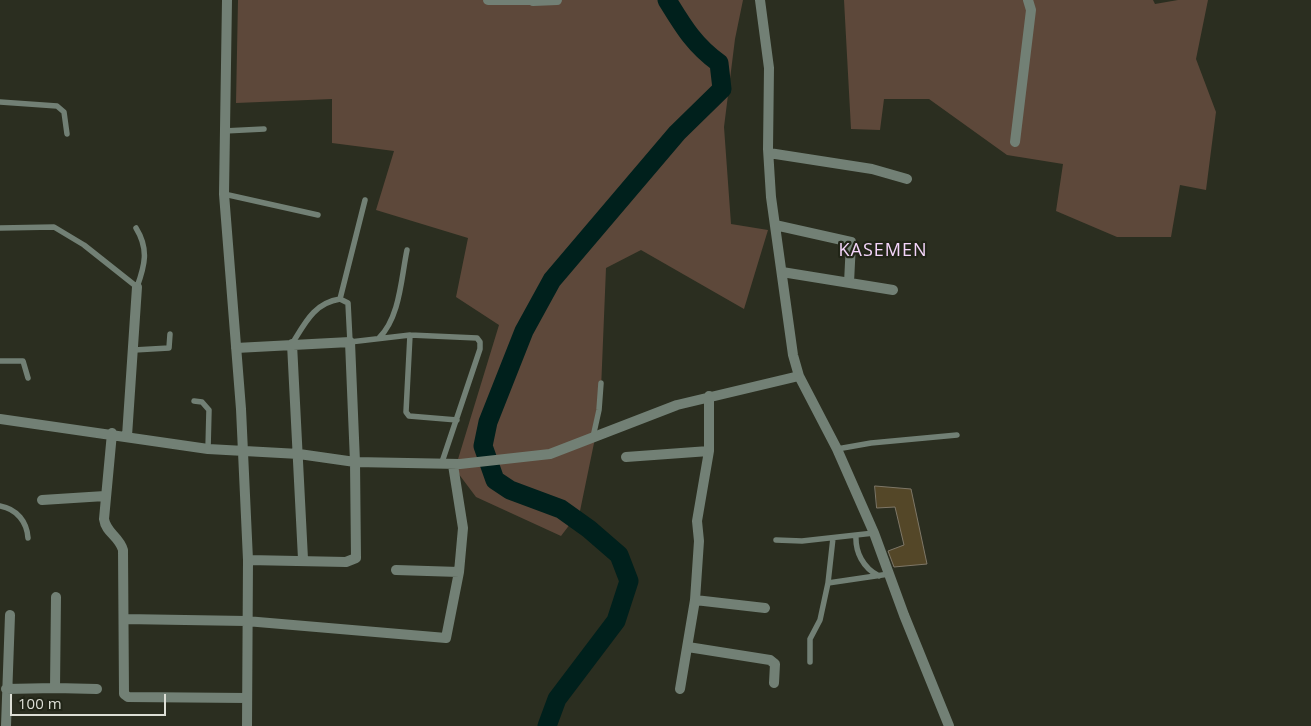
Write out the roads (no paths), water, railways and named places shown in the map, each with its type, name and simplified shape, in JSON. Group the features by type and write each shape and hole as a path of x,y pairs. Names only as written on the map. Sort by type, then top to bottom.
{"street":[{"path":"227,0 224,194 236,348 248,560 246,621 247,726"},
{"path":"488,0 557,0"},
{"path":"760,0 769,68 769,154 775,225 793,355 799,376 836,449 874,533 884,575 949,726"},
{"path":"1015,142 1031,10 1028,0"},
{"path":"769,154 872,169 906,179"},
{"path":"775,225 851,242 853,246 849,283"},
{"path":"782,272 894,290"},
{"path":"127,436 137,287"},
{"path":"236,348 350,342 355,462 356,558 346,562 303,559 248,560"},
{"path":"292,344 303,559"},
{"path":"0,419 112,433 208,449 299,454 355,462 441,465 516,460 550,454 677,405 799,376"},
{"path":"680,689 695,600 699,541 697,521 709,451 709,396"},
{"path":"112,433 105,527 121,542 123,550 124,692 126,697 247,698"},
{"path":"626,456 709,451"},
{"path":"124,619 246,621 352,629 443,639 447,634 459,572 462,528 457,464"},
{"path":"42,500 106,496"},
{"path":"396,570 459,572"},
{"path":"55,688 56,597"},
{"path":"695,600 765,608"},
{"path":"6,726 10,615"},
{"path":"688,647 770,660 775,664 774,682"},
{"path":"6,689 97,689"}],"lane":[{"path":"0,102 57,106 64,112 67,134"},
{"path":"224,131 264,130"},
{"path":"224,194 318,215"},
{"path":"340,299 365,200"},
{"path":"0,228 54,227 84,245 137,287 146,255 144,241 136,228"},
{"path":"379,338 386,331 395,308 407,250"},
{"path":"292,344 305,322 318,307 324,302 340,299 348,303 350,342 410,335 476,338 480,342 480,349 441,465"},
{"path":"134,350 169,348 170,334"},
{"path":"410,335 406,412 409,416 457,420"},
{"path":"0,361 23,361 28,378"},
{"path":"593,438 599,410 601,382"},
{"path":"194,402 202,402 209,410 208,449"},
{"path":"836,449 871,443 957,435"},
{"path":"0,506 9,509 23,520 28,538"},
{"path":"776,540 833,538 874,533"},
{"path":"856,535 855,543 860,557 872,572 884,575"},
{"path":"810,662 810,639 820,620 828,583 833,538"},
{"path":"828,583 884,575"}],"waterway":[{"path":"547,726 557,699 616,621 629,581 619,555 589,529 561,509 510,490 495,480 483,446 488,422 524,331 552,280 677,133 722,89 719,63 696,42 667,0"}],"district":[{"name":"KASEMEN","path":"883,251"}]}
